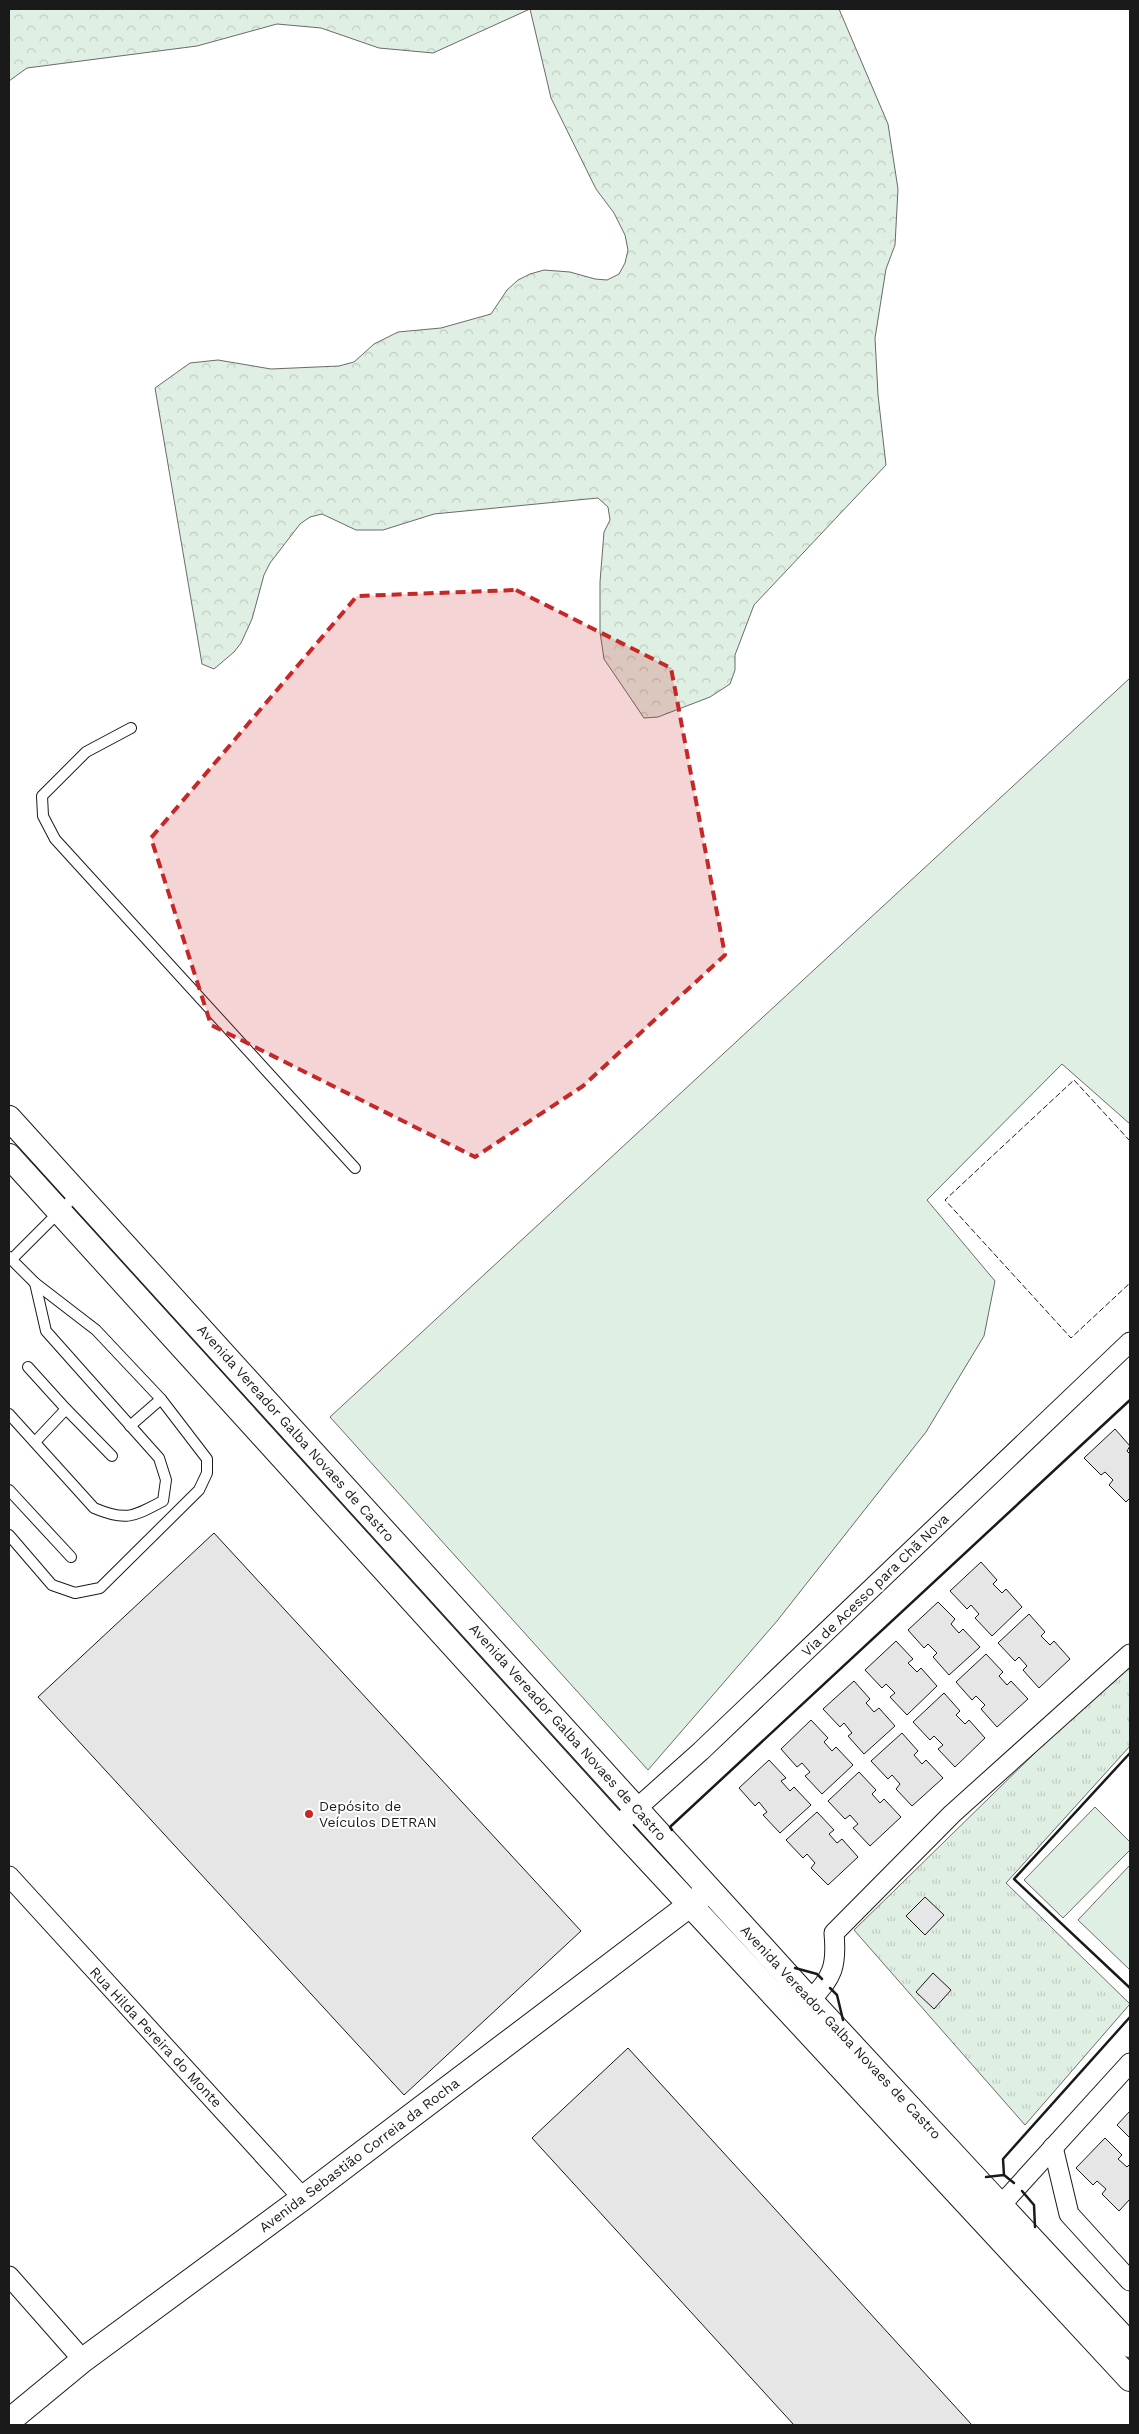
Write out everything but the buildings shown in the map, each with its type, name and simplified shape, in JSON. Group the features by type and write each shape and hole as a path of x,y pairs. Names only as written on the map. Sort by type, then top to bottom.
{"street":[{"name":"Avenida Vereador Galba Novaes de Castro","path":"9,1118 638,1808 810,2000 1130,2345"},
{"name":"Avenida Vereador Galba Novaes de Castro","path":"9,1156 617,1826 1130,2379"},
{"name":"Via de Acesso para Chã Nova","path":"617,1826 701,1751 1130,1342"},
{"path":"810,2000 826,1984 836,1956 834,1933 952,1814 1130,1654"},
{"name":"Rua Hilda Pereira do Monte","path":"9,1876 303,2198"},
{"name":"Avenida Sebastião Correia da Rocha","path":"9,2421 83,2360 303,2198 710,1889"},
{"path":"1001,2205 1130,2063"},
{"path":"1053,2147 1069,2214 1130,2281"},
{"path":"9,2276 83,2360"}],"lane":[{"path":"131,728 86,752 42,796 43,816 55,839 355,1168"},
{"path":"9,1535 52,1585 75,1593 100,1588 199,1490 207,1473 207,1459 162,1399 96,1330 35,1283 10,1258 78,1194"},
{"path":"11,1421 35,1442 94,1508 111,1515 134,1516 163,1501 166,1480 159,1458 46,1331 35,1283"},
{"path":"28,1367 112,1456"},
{"path":"130,1426 162,1399"},
{"path":"35,1442 66,1409"},
{"path":"9,1490 71,1557"}],"highlighted area":[{"path":"516,590 671,668 725,955 583,1086 475,1157 211,1025 151,838 357,596"}],"green space":[{"path":"9,9 530,9 433,53 379,48 321,28 277,24 197,46 27,68 9,81"},
{"path":"530,9 839,9 888,124 898,189 895,245 886,269 875,338 878,395 886,465 754,605 735,655 735,670 730,684 710,697 658,717 644,718 604,659 600,632 600,582 604,532 610,520 608,507 598,498 434,514 383,530 356,530 322,514 310,517 300,524 270,563 264,575 252,619 241,643 234,652 214,669 202,664 155,388 190,363 218,360 271,369 339,366 354,362 374,344 398,332 441,328 491,314 507,290 518,280 530,274 544,270 570,272 595,279 607,280 619,274 625,263 628,250 625,235 614,213 596,189 551,98"},
{"path":"1130,678 1130,1124 1062,1064 927,1200 995,1281 984,1336 926,1432 777,1621 648,1770 330,1417"},
{"path":"1130,1660 1130,1746 1006,1883 1130,2004 1025,2125 854,1930"},
{"path":"1095,1807 1130,1842 1130,1850 1063,1918 1024,1880"},
{"path":"1130,1865 1130,1970 1078,1920"}],"fence":[{"path":"1130,1141 1074,1080 945,1200 1071,1338 1130,1283"}],"wall":[{"path":"672,1830 670,1827 1130,1400"},
{"path":"1130,1753 1014,1879 1130,1988"},
{"path":"795,1968 817,1974 822,1979"},
{"path":"830,1988 837,1995 843,2020"},
{"path":"1004,2175 1003,2159 1130,2017"},
{"path":"986,2177 1004,2175 1014,2183"},
{"path":"1022,2191 1034,2205 1035,2227"}],"place":[{"name":"Depósito de Veículos DETRAN","path":"309,1814"}]}
